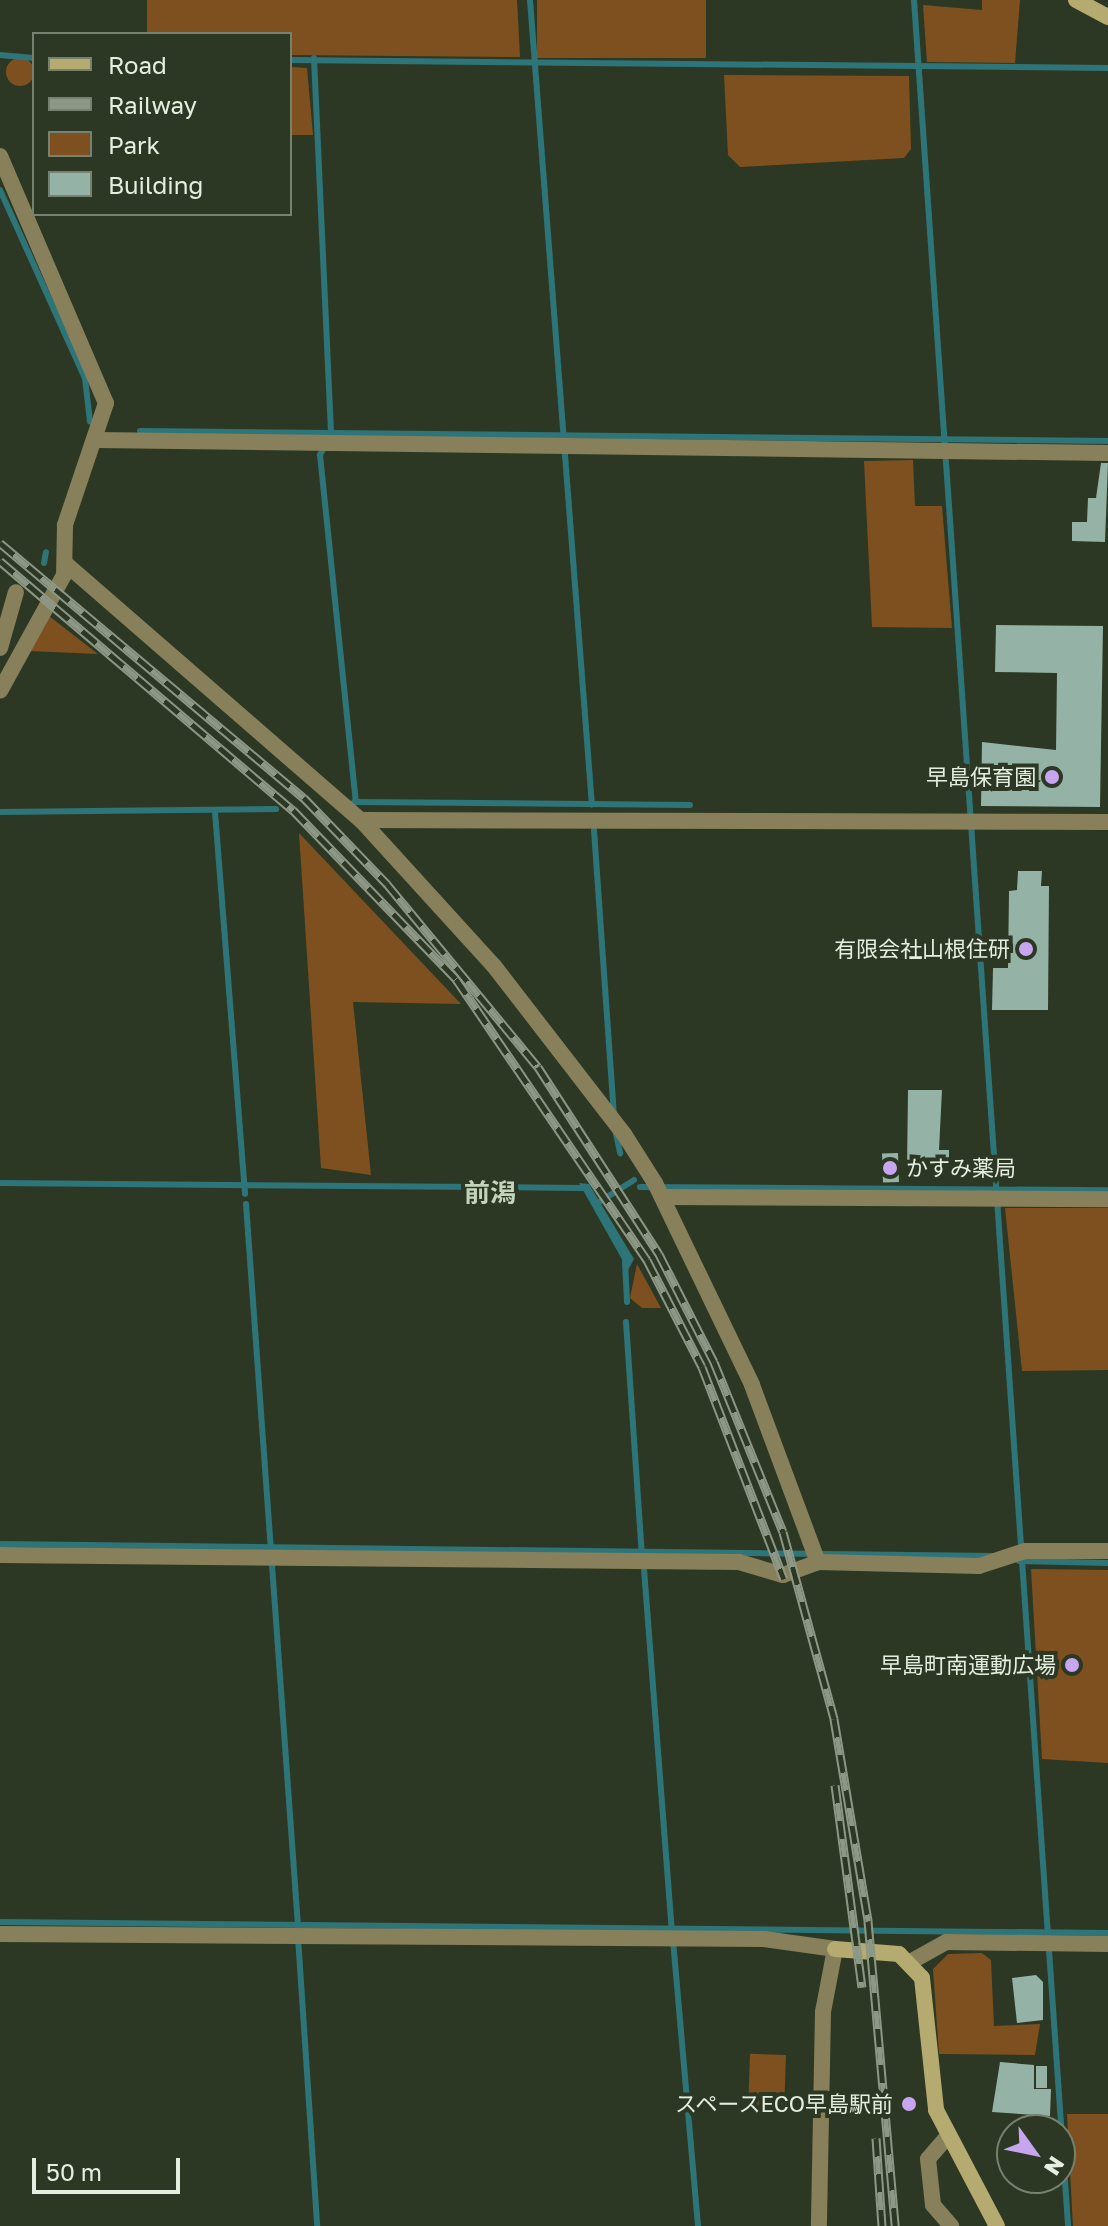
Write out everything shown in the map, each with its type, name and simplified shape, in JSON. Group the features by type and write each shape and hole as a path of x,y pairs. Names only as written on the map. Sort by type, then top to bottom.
{"street":[{"path":"1076,0 1108,17"},
{"path":"0,156 106,403 97,440 65,525 66,564 0,691"},
{"path":"97,440 1108,453"},
{"path":"66,564 361,820 494,966 624,1134 659,1191 752,1385 816,1552"},
{"path":"16,592 2,645 21,649"},
{"path":"361,820 1108,822"},
{"path":"659,1191 1108,1199"},
{"path":"0,1555 739,1562 783,1575 816,1552 1011,1555 1108,1551"},
{"path":"0,1934 672,1940 835,1949 912,1961 946,1942 1108,1944"},
{"path":"819,2226 823,2012 835,1949"},
{"path":"912,1961 922,1978 936,2110 947,2137 997,2226"},
{"path":"947,2137 928,2159 933,2205 951,2226"}],"green space":[{"path":"147,0 517,0 520,57 292,55 292,32 147,32"},
{"path":"537,0 706,0 706,58 537,58"},
{"path":"982,0 1020,0 1015,63 927,62 923,5 982,10"},
{"path":"20,58 30,62 30,82 20,86 10,82 6,72 10,62"},
{"path":"292,67 307,68 313,135 292,135"},
{"path":"724,75 909,76 911,149 904,158 740,167 728,155"},
{"path":"913,460 915,506 942,506 952,628 872,627 864,461"},
{"path":"49,616 98,654 29,651"},
{"path":"299,833 461,1004 353,1002 371,1175 321,1168"},
{"path":"1005,1208 1108,1208 1108,1370 1022,1371"},
{"path":"637,1264 661,1308 642,1308 630,1298"},
{"name":"早島町南運動広場","path":"1031,1569 1108,1570 1108,1763 1042,1759"},
{"path":"982,1953 991,1960 994,2026 1040,2024 1035,2055 939,2054 933,1969 948,1954"},
{"path":"750,2054 786,2055 784,2109 748,2108"},
{"path":"1076,2114 1108,2114 1108,2226 1073,2226 1071,2194 1076,2194"}],"water":[{"path":"579,1183 589,1184 634,1259 628,1270"}],"building":[{"path":"1101,463 1108,463 1105,542 1072,541 1072,522 1087,522 1088,498 1096,498"},
{"path":"996,625 1103,626 1100,807 981,806 982,742 1056,750 1057,673 995,672"},
{"path":"1018,871 1042,871 1041,886 1049,886 1048,1010 992,1010 993,968 1008,968 1009,891 1017,890"},
{"path":"908,1090 942,1090 939,1150 949,1150 949,1161 907,1167"},
{"path":"898,1153 899,1182 883,1183 882,1154"},
{"path":"1036,1975 1043,1982 1043,2020 1017,2023 1012,1978"},
{"path":"1000,2062 1034,2065 1034,2089 1051,2089 1050,2114 992,2112"},
{"path":"1036,2066 1047,2066 1047,2088 1036,2088"}],"waterway":[{"path":"530,0 592,805"},
{"path":"914,0 1068,2226"},
{"path":"0,55 32,58"},
{"path":"314,58 331,435 320,455 356,802"},
{"path":"292,60 1108,68"},
{"path":"0,190 85,378 90,422"},
{"path":"140,431 1108,441"},
{"path":"44,563 46,552"},
{"path":"354,802 690,805"},
{"path":"0,812 276,809"},
{"path":"215,812 245,1194"},
{"path":"594,830 614,1114"},
{"path":"615,1129 620,1153"},
{"path":"596,1204 634,1180"},
{"path":"0,1183 584,1188"},
{"path":"640,1187 1108,1190"},
{"path":"246,1204 298,1926"},
{"path":"625,1262 627,1302"},
{"path":"626,1322 642,1554"},
{"path":"0,1544 996,1556"},
{"path":"1019,1561 1108,1563"},
{"path":"644,1569 672,1929"},
{"path":"0,1922 1108,1933"},
{"path":"298,1937 317,2226"},
{"path":"673,1940 698,2226"}],"railway":[{"path":"0,543 304,798 387,884 538,1067 659,1254 714,1362 783,1532 834,1719 868,1921 895,2226"},
{"path":"0,561 293,810 456,979 647,1260 702,1367 784,1579"},
{"path":"835,1785 862,1987"},
{"path":"876,2138 882,2226"}],"place":[{"name":"早島保育園","path":"1052,777"},
{"name":"有限会社山根住研","path":"1026,949"},
{"name":"かすみ薬局","path":"890,1168"},
{"name":"早島町南運動広場","path":"1072,1665"},
{"name":"スペースECO早島駅前","path":"909,2104"}],"district":[{"name":"前潟","path":"490,1193"}]}
